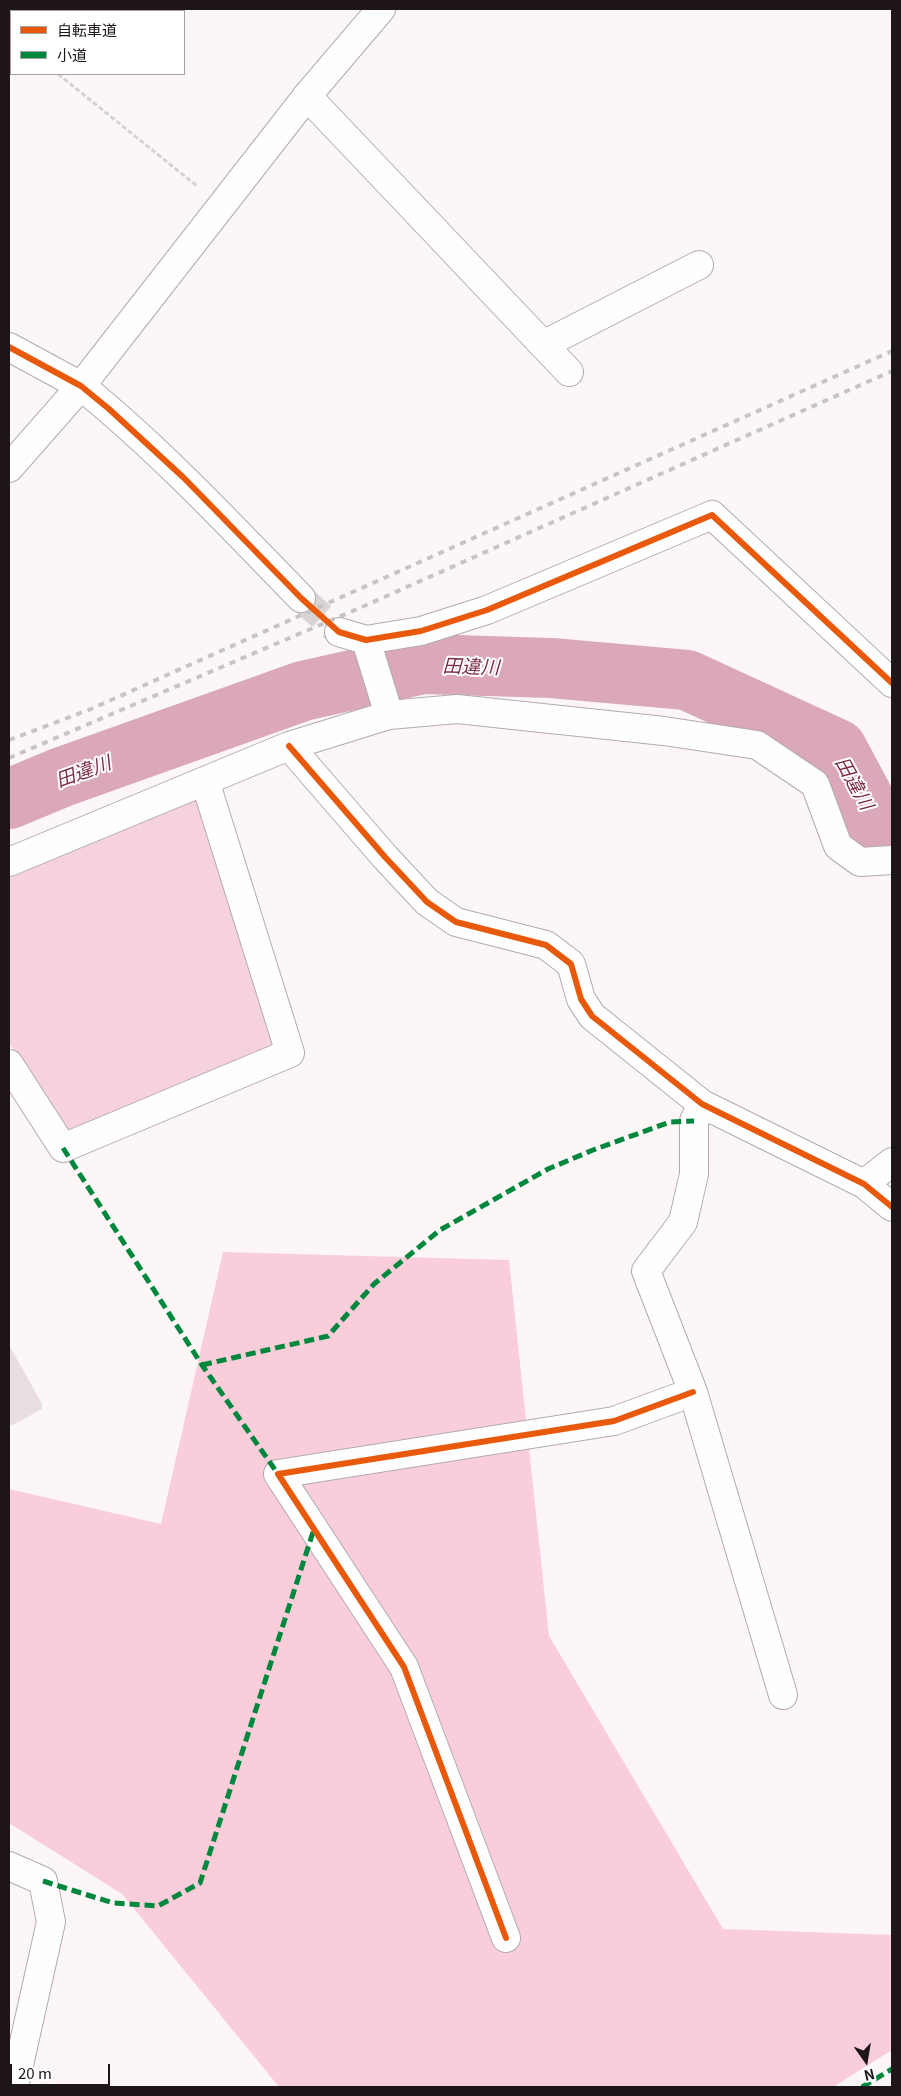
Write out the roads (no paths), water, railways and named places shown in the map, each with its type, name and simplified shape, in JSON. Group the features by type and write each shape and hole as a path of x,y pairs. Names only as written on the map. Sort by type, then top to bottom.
{"street":[{"path":"9,468 81,386 307,96 381,9"},
{"path":"307,96 569,372"},
{"path":"543,345 699,265"},
{"path":"9,347 81,386 109,408 184,478 301,598"},
{"path":"339,632 366,640 421,631 487,610 712,515 892,683"},
{"path":"366,640 389,715"},
{"path":"9,862 289,746 389,715 456,709 664,731 757,745 815,784 838,846 860,862 892,860"},
{"path":"289,746 384,857 428,902 456,922 546,946 571,964 581,999 592,1016 702,1104 864,1184 892,1207"},
{"path":"9,1064 63,1148 290,1053 204,781"},
{"path":"702,1104 694,1121 694,1174 683,1222 646,1271 693,1392 783,1694"},
{"path":"864,1184 892,1162"},
{"path":"506,1938 404,1667 278,1474 614,1421 693,1392"},
{"path":"9,1866 43,1881 51,1922 14,2087"}],"waterway":[{"name":"田違川","path":"9,799 62,777 303,691 423,664 551,668 687,680 837,749 880,829 892,829"}],"tunnel":[{"path":"301,598 339,632"}],"railway":[{"path":"9,740 91,709 892,351"},
{"path":"9,758 362,607 892,371"}]}
